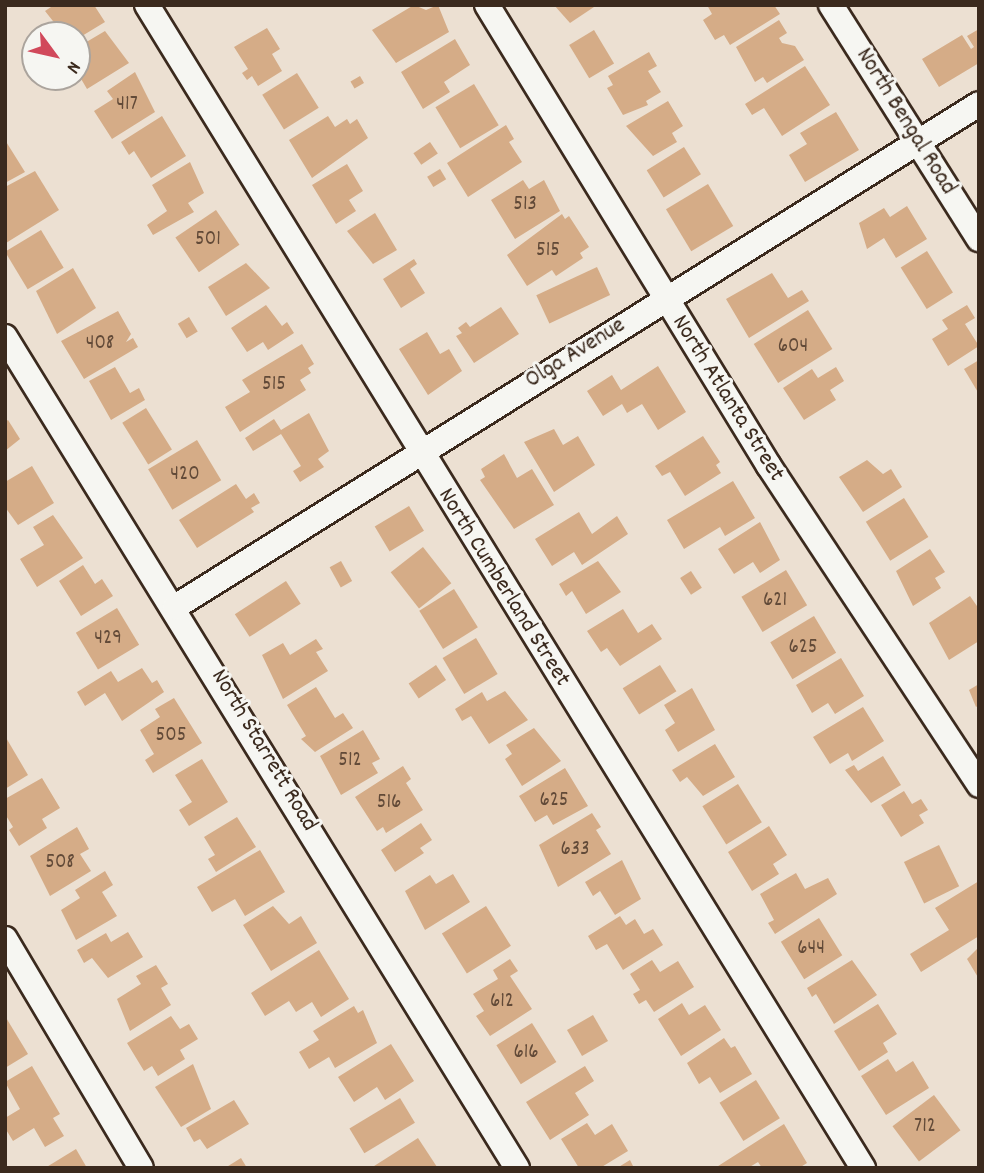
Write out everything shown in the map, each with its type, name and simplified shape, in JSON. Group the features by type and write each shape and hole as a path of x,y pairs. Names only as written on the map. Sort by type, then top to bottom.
{"street":[{"name":"North Cumberland Street","path":"147,5 420,453 863,1168"},
{"name":"North Atlanta Street","path":"487,5 664,298 979,785"},
{"name":"North Bengal Road","path":"831,5 979,239"},
{"name":"Olga Avenue","path":"174,607 664,298 979,104"},
{"name":"North Starrett Road","path":"5,337 174,607 517,1168"},
{"path":"5,939 141,1168"}],"building":[{"path":"54,5 94,5 105,22 91,30 91,21 53,21 45,11"},
{"path":"414,5 426,10 438,5 449,32 396,63 372,30"},
{"path":"554,5 597,5 570,23"},
{"path":"707,5 774,5 780,14 730,45 724,35 715,40 703,20 712,14"},
{"path":"779,20 787,33 779,38 782,43 795,46 804,60 767,83 763,77 755,82 736,47"},
{"path":"267,28 280,49 272,54 282,71 258,86 252,76 247,80 242,73 248,69 234,47"},
{"path":"979,29 979,63 939,87 922,59 962,35 971,49 974,47 967,36"},
{"path":"594,30 614,63 589,78 569,45"},
{"path":"105,31 129,63 91,87 91,39"},
{"path":"455,39 470,65 444,82 450,92 423,109 401,72"},
{"path":"649,52 657,66 648,71 661,92 646,101 648,105 623,115 607,88 613,85 608,76"},
{"path":"805,66 830,105 782,136 764,108 752,115 745,104"},
{"path":"135,72 155,112 112,139 94,111 113,99 107,91"},
{"path":"297,73 319,108 284,129 262,95"},
{"path":"360,76 364,83 354,88 350,82"},
{"path":"474,84 499,125 460,148 435,107"},
{"path":"668,101 683,126 672,133 677,142 653,156 626,126"},
{"path":"836,112 859,150 805,182 789,155 807,144 800,133"},
{"path":"162,116 186,156 151,178 134,151 129,155 121,142"},
{"path":"328,116 335,127 347,119 350,124 357,119 368,138 312,178 289,140"},
{"path":"506,125 514,139 509,142 522,162 468,197 447,163"},
{"path":"5,140 25,172 5,183"},
{"path":"430,142 438,154 421,165 413,153"},
{"path":"684,147 701,174 664,197 647,170"},
{"path":"190,162 204,193 188,203 194,212 153,235 147,225 167,211 152,185"},
{"path":"347,164 363,191 349,200 356,211 336,224 312,185"},
{"path":"440,169 446,179 433,187 427,177"},
{"path":"35,171 59,210 6,243 5,187"},
{"path":"523,180 529,189 544,180 560,211 515,239 491,200"},
{"path":"708,184 733,226 691,251 666,209"},
{"path":"907,206 927,239 896,258 884,238 867,249 859,223 884,208 890,217"},
{"path":"216,210 239,245 199,272 175,237"},
{"path":"375,213 397,250 373,264 347,231"},
{"path":"562,214 565,219 569,216 589,247 580,253 583,258 556,276 552,270 527,286 507,255"},
{"path":"41,230 64,268 28,289 5,252"},
{"path":"927,251 953,293 927,309 901,267"},
{"path":"414,259 417,264 410,269 425,293 401,308 383,279"},
{"path":"246,263 270,288 226,316 208,287"},
{"path":"597,267 610,295 549,323 536,295"},
{"path":"73,268 96,308 57,334 36,291"},
{"path":"772,273 788,298 802,290 809,301 749,338 726,299"},
{"path":"266,305 282,326 287,322 294,333 268,350 263,342 247,352 231,328"},
{"path":"967,305 975,318 965,324 979,346 948,366 932,339 948,329 942,320"},
{"path":"501,307 519,334 474,363 456,336 462,333 458,328 466,322 470,327"},
{"path":"808,310 832,349 778,383 754,344"},
{"path":"118,311 131,334 126,342 133,338 138,347 84,379 61,341"},
{"path":"189,317 198,332 187,338 178,324"},
{"path":"427,332 440,354 449,349 462,371 428,395 399,349"},
{"path":"302,344 314,364 308,368 311,373 300,380 306,390 240,432 225,407 250,392 242,380"},
{"path":"979,360 979,394 964,369"},
{"path":"658,366 686,412 658,430 642,404 627,413 622,404 603,416 587,391 612,375 621,390"},
{"path":"115,367 130,393 139,388 145,400 111,420 89,381"},
{"path":"836,367 844,381 830,390 836,400 804,420 783,388 812,369 818,378"},
{"path":"146,408 172,450 148,464 122,423"},
{"path":"309,413 329,451 318,459 324,467 300,482 293,471 301,466 281,434 253,451 245,438 274,419 281,430"},
{"path":"8,420 20,439 5,451 5,422"},
{"path":"554,429 563,445 578,436 595,465 554,492 524,442"},
{"path":"703,436 720,462 716,465 721,473 685,496 670,472 662,476 655,466"},
{"path":"197,440 221,480 172,510 148,469"},
{"path":"504,454 517,478 532,469 554,505 514,529 480,480 485,477 481,469"},
{"path":"867,460 883,474 891,469 902,487 863,512 839,477"},
{"path":"32,466 54,503 18,525 5,507 5,482"},
{"path":"733,481 755,518 725,536 720,527 684,549 667,520"},
{"path":"236,484 246,499 254,493 260,503 251,508 254,512 197,548 179,520"},
{"path":"904,498 928,537 890,561 866,522"},
{"path":"409,506 424,531 390,551 375,527"},
{"path":"579,512 592,534 617,516 628,534 582,565 574,552 552,566 535,539"},
{"path":"53,515 83,558 37,587 20,559 44,545 33,527"},
{"path":"760,522 780,560 760,573 753,562 734,574 718,549"},
{"path":"423,547 451,583 419,608 391,572"},
{"path":"930,549 945,572 935,578 941,588 913,606 896,571"},
{"path":"341,561 352,581 341,587 330,567"},
{"path":"598,561 621,592 586,614 572,591 566,596 559,584"},
{"path":"83,565 95,584 102,579 113,596 81,616 59,581"},
{"path":"786,570 807,605 763,632 741,597"},
{"path":"691,571 702,588 691,595 680,578"},
{"path":"286,581 301,604 250,637 235,614"},
{"path":"454,589 478,627 443,649 419,611"},
{"path":"970,596 979,609 979,641 949,660 929,623"},
{"path":"117,608 139,645 98,670 76,633"},
{"path":"623,609 638,633 652,624 662,639 620,666 607,648 601,652 587,631"},
{"path":"814,616 836,653 792,679 770,642"},
{"path":"476,638 498,674 464,694 443,658"},
{"path":"316,639 323,649 316,652 328,671 283,699 262,655 283,643 290,655"},
{"path":"841,658 864,696 835,714 828,703 812,713 796,685"},
{"path":"436,665 446,680 419,698 409,683"},
{"path":"660,665 676,691 639,715 623,688"},
{"path":"142,668 152,683 157,680 164,692 122,721 105,693 85,706 77,692 111,671 118,682"},
{"path":"979,684 979,705 976,707 969,690"},
{"path":"316,687 335,718 343,713 353,728 315,752 301,739 306,736 287,705"},
{"path":"692,688 715,730 678,752 665,730 675,723 664,705"},
{"path":"505,691 528,720 489,744 471,716 462,721 455,709 482,692 487,701"},
{"path":"174,698 202,743 153,773 145,760 154,754 140,730 160,717 155,709"},
{"path":"863,707 884,741 852,761 848,753 830,764 813,737"},
{"path":"534,728 561,761 522,786 505,759 512,754 506,745"},
{"path":"363,730 380,759 372,763 378,773 341,795 320,756"},
{"path":"5,736 28,775 5,789"},
{"path":"715,744 735,777 703,796 687,777 680,782 672,770"},
{"path":"883,756 901,785 871,803 845,770 854,765 858,771"},
{"path":"202,759 228,802 189,826 179,810 192,802 175,775"},
{"path":"403,766 411,779 406,783 423,810 386,833 383,827 377,831 355,797"},
{"path":"565,768 588,806 553,825 547,815 535,822 519,796"},
{"path":"42,778 60,808 42,819 47,828 19,846 9,830 13,827 5,814 5,799"},
{"path":"738,784 762,822 726,844 702,806"},
{"path":"904,791 912,804 921,799 928,810 919,815 924,823 901,837 881,805"},
{"path":"592,813 601,827 596,830 611,854 558,887 539,845"},
{"path":"237,817 256,847 216,872 208,859 215,855 204,837"},
{"path":"421,823 432,840 420,848 424,853 395,872 381,850"},
{"path":"769,826 787,855 773,864 779,874 752,891 728,852"},
{"path":"77,827 89,849 80,854 91,871 50,896 30,856"},
{"path":"939,845 959,886 924,903 904,862"},
{"path":"260,850 285,892 245,916 235,899 212,912 197,887"},
{"path":"622,860 641,899 615,915 600,891 593,896 585,882"},
{"path":"105,871 113,885 102,892 117,916 76,940 61,910 80,898 75,890"},
{"path":"796,873 805,889 828,878 837,894 775,934 768,923 774,920 760,894"},
{"path":"453,874 470,902 425,930 405,891 430,875 436,884"},
{"path":"979,881 979,936 921,972 910,954 949,930 935,908"},
{"path":"273,906 289,924 301,916 317,943 271,971 243,925"},
{"path":"486,906 511,946 467,973 442,934"},
{"path":"620,916 626,925 635,919 644,934 653,929 663,945 623,970 607,944 596,950 588,936"},
{"path":"819,918 842,955 804,979 781,942"},
{"path":"128,932 143,957 108,978 92,958 84,963 77,950 106,933 111,942"},
{"path":"979,947 979,979 967,959"},
{"path":"319,950 349,999 321,1017 312,1002 296,1012 289,1001 265,1016 251,993"},
{"path":"510,959 518,971 510,976 532,1009 490,1036 476,1016 484,1011 473,994 498,979 493,970"},
{"path":"652,960 660,972 678,961 694,987 654,1012 646,1000 639,1004 633,994 640,990 630,974"},
{"path":"852,960 877,995 834,1024 816,994 812,997 807,988"},
{"path":"156,965 168,984 161,988 171,1005 130,1031 117,999 141,984 136,976"},
{"path":"682,1003 689,1015 705,1005 721,1030 681,1056 658,1019"},
{"path":"878,1004 897,1034 883,1043 888,1052 859,1071 834,1031"},
{"path":"354,1006 358,1013 363,1010 377,1043 335,1068 329,1057 309,1069 299,1052 319,1040 313,1031"},
{"path":"593,1015 608,1041 582,1056 567,1030"},
{"path":"5,1016 28,1054 5,1068"},
{"path":"171,1016 180,1029 189,1024 198,1039 180,1050 185,1059 158,1076 152,1066 144,1071 127,1043"},
{"path":"532,1023 556,1062 521,1084 496,1045"},
{"path":"724,1038 731,1048 735,1046 752,1074 720,1093 710,1077 699,1084 687,1063"},
{"path":"391,1044 414,1081 385,1100 377,1087 354,1102 338,1077"},
{"path":"888,1059 896,1072 913,1061 929,1088 886,1115 861,1076"},
{"path":"193,1064 211,1109 181,1127 155,1087"},
{"path":"32,1066 60,1114 53,1118 64,1136 45,1147 34,1128 13,1141 5,1128 5,1118 20,1109 5,1082"},
{"path":"585,1066 594,1081 575,1093 589,1115 550,1140 526,1102"},
{"path":"756,1080 780,1118 743,1141 720,1103"},
{"path":"934,1095 960,1130 919,1161 892,1126"},
{"path":"400,1098 415,1123 364,1153 349,1128"},
{"path":"234,1100 249,1124 207,1149 200,1139 194,1142 186,1128"},
{"path":"587,1123 595,1135 612,1124 628,1151 600,1168 579,1168 561,1139"},
{"path":"784,1124 807,1163 799,1168 762,1168 758,1162 748,1168 715,1168"},
{"path":"418,1138 437,1167 371,1168"},
{"path":"76,1149 87,1168 45,1168"},
{"path":"241,1158 247,1168 225,1168"},
{"path":"630,1160 634,1168 617,1168"}]}
